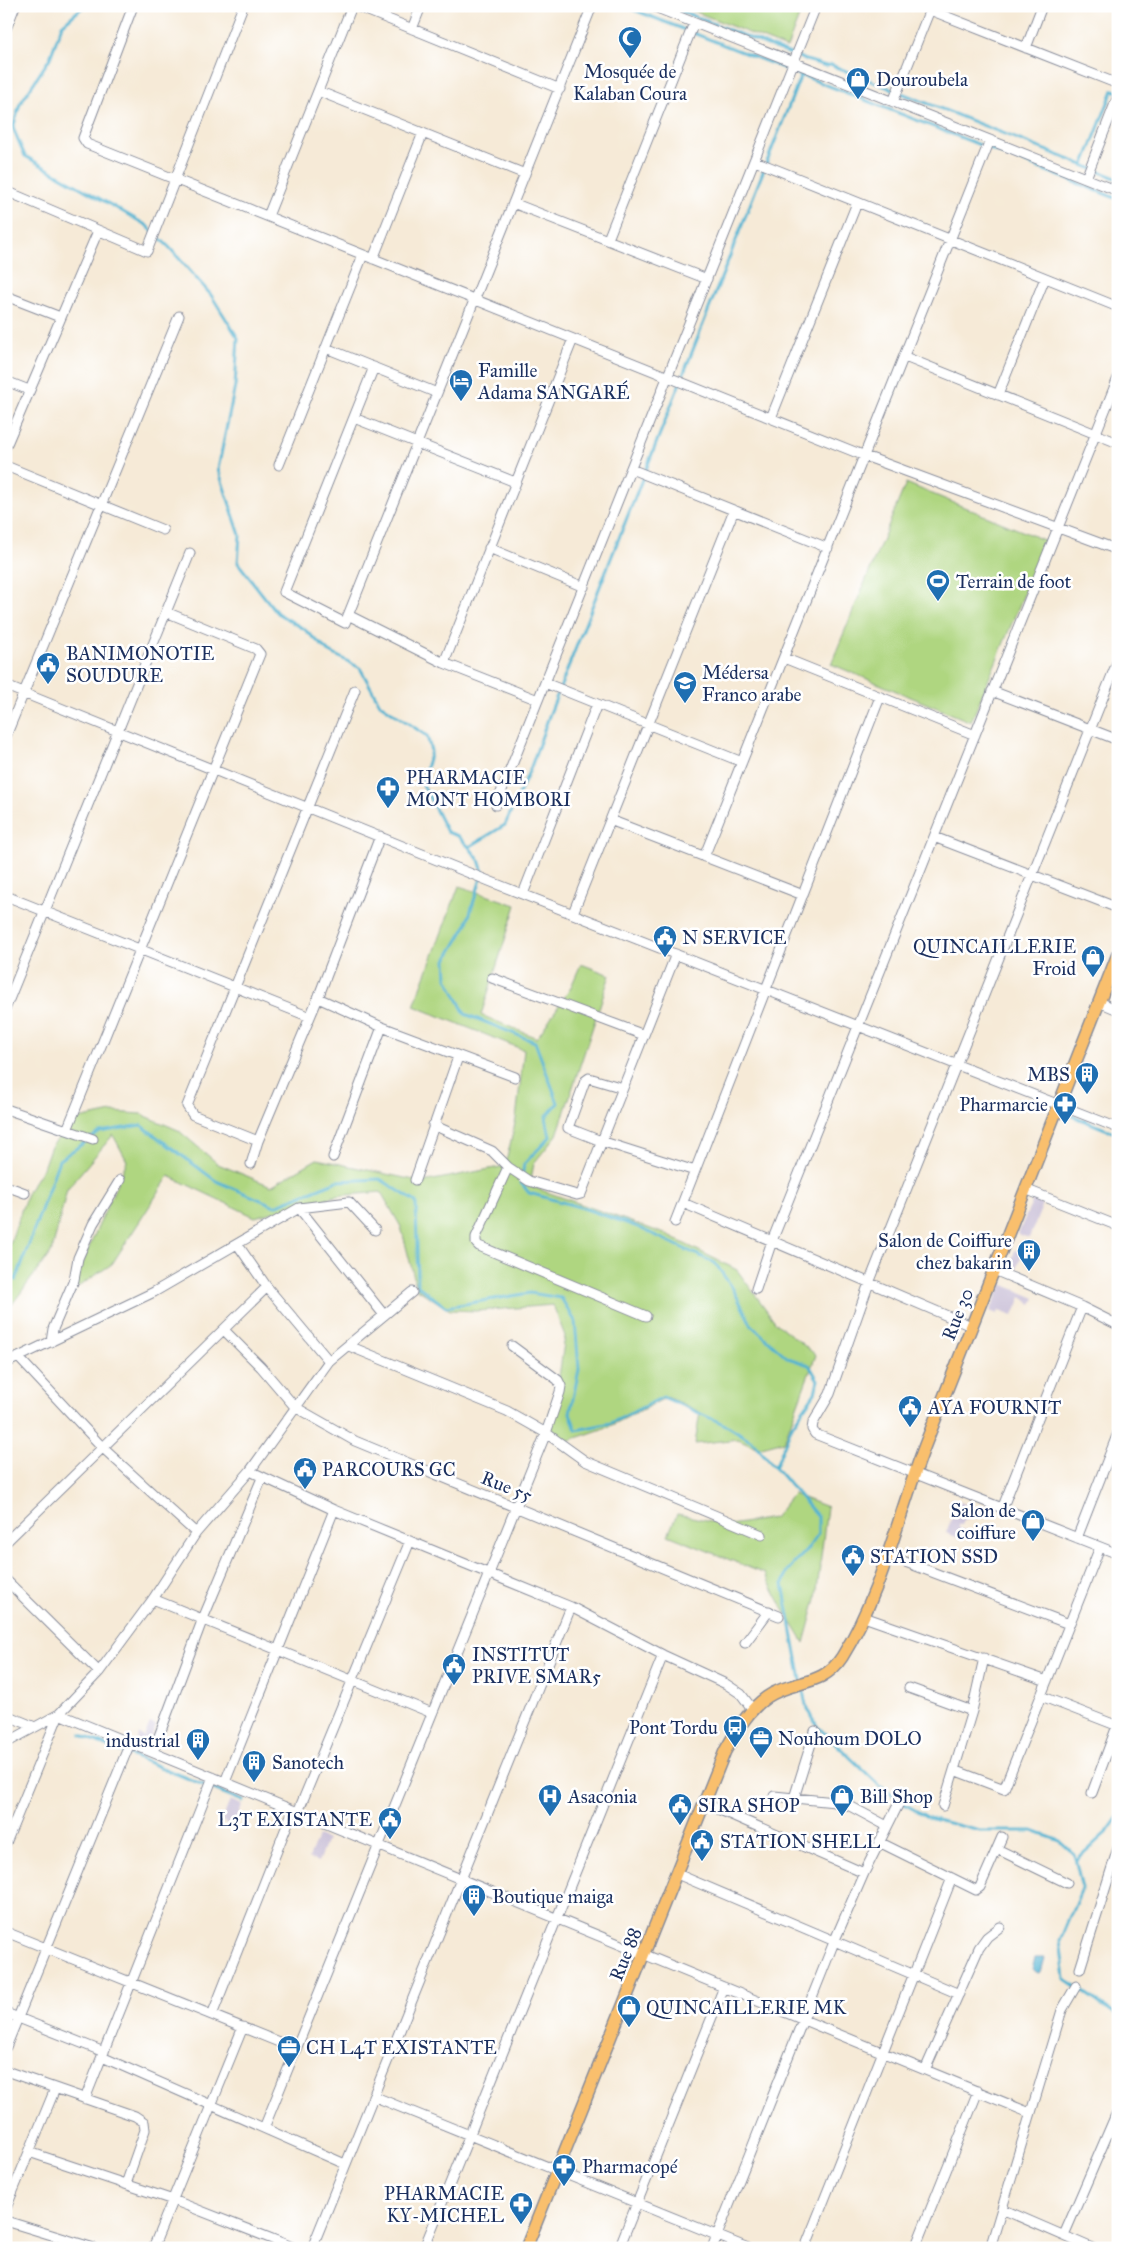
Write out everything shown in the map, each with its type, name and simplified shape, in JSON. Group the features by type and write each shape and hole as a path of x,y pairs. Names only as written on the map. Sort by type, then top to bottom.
{"main road":[{"name":"Rue 30","path":"781,1690 818,1679 840,1659 864,1617 914,1474 1118,954"},
{"name":"Rue 88","path":"526,2248 725,1751 738,1729 753,1710 767,1697 781,1690"}],"street":[{"path":"6,29 15,6"},
{"path":"133,6 84,138 87,144 865,456 1118,550"},
{"path":"6,191 147,251 243,6"},
{"path":"268,216 354,6 560,89"},
{"path":"412,29 421,6"},
{"path":"374,367 284,592 345,623 592,6"},
{"path":"652,6 1118,191"},
{"path":"496,806 816,6"},
{"path":"1026,48 1042,6"},
{"path":"894,102 931,8 1118,84"},
{"path":"608,239 694,23"},
{"path":"318,91 525,174"},
{"path":"1086,178 1118,96"},
{"path":"373,259 423,133"},
{"path":"704,857 952,240 990,140"},
{"path":"754,161 1118,307"},
{"path":"514,203 707,279"},
{"path":"771,418 858,203"},
{"path":"6,446 98,231"},
{"path":"279,465 363,255"},
{"path":"998,395 1045,278"},
{"path":"6,296 60,317"},
{"path":"6,736 178,316"},
{"path":"444,663 573,339"},
{"path":"326,348 437,393"},
{"path":"904,357 1118,443"},
{"path":"756,1289 772,1240 1118,378"},
{"path":"6,381 29,390"},
{"path":"354,418 516,482"},
{"path":"6,466 163,530"},
{"path":"631,469 828,548"},
{"path":"573,913 734,510"},
{"path":"489,548 584,587"},
{"path":"6,1007 190,553"},
{"path":"67,1130 260,654 256,649 166,612"},
{"path":"348,615 444,663 538,700"},
{"path":"784,658 974,735"},
{"path":"1118,660 869,1283 830,1394 812,1423 812,1429 816,1434 1118,1554"},
{"path":"545,683 742,762"},
{"path":"6,686 494,883 1118,1128"},
{"path":"258,1141 193,1115 187,1106 355,690"},
{"path":"992,691 1118,740"},
{"path":"675,1222 880,697"},
{"path":"524,894 597,704"},
{"path":"610,820 803,895"},
{"path":"251,1164 258,1141 318,998 380,836"},
{"path":"934,837 1118,908"},
{"path":"6,896 310,1017"},
{"path":"433,1125 492,1151 508,1167 529,1181 577,1195 583,1192 601,1141 624,1088 676,954"},
{"path":"492,978 644,1035"},
{"path":"318,998 382,1027 515,1077"},
{"path":"1099,1002 1118,1010"},
{"path":"333,1157 382,1027"},
{"path":"415,1180 458,1057"},
{"path":"624,1088 593,1078 585,1082 568,1128 601,1141 695,1171"},
{"path":"6,1108 93,1139"},
{"path":"508,1167 476,1237 476,1243 479,1246 646,1316"},
{"path":"51,1342 53,1330 74,1280 78,1258 92,1224 120,1180"},
{"path":"6,1186 25,1193"},
{"path":"1025,1189 1118,1226"},
{"path":"6,1363 154,1292 299,1208 349,1202 375,1230"},
{"path":"682,1203 971,1326"},
{"path":"299,1208 384,1315"},
{"path":"238,1245 267,1287 329,1361"},
{"path":"994,1270 1082,1307 1118,1325"},
{"path":"6,1542 104,1449 267,1287"},
{"path":"6,1743 59,1714 99,1672 153,1599 196,1533 250,1471 329,1361 412,1292"},
{"path":"1002,1509 1082,1307"},
{"name":"Rue 55","path":"224,1330 261,1367 296,1407 355,1440 779,1616"},
{"path":"349,1346 507,1411 546,1433 585,1461 762,1534"},
{"path":"264,2128 546,1433 561,1386 558,1380 512,1346"},
{"path":"19,1358 104,1449 196,1533"},
{"path":"1076,1538 1118,1433"},
{"path":"250,1471 334,1510 571,1607 663,1656 726,1684 741,1694 753,1710"},
{"path":"153,1752 202,1621 262,1478"},
{"path":"225,1782 334,1510"},
{"path":"212,2015 410,1541"},
{"path":"954,1770 1004,1789 1100,1547"},
{"path":"887,1555 1069,1624"},
{"path":"6,1580 99,1672"},
{"path":"153,1599 202,1621 432,1713"},
{"path":"312,2248 571,1607"},
{"path":"745,1643 769,1611"},
{"path":"864,1617 1046,1681"},
{"path":"424,2248 663,1656"},
{"path":"943,1806 972,1710 984,1658"},
{"path":"908,1688 972,1710"},
{"path":"1041,1696 1117,1726 1092,1793"},
{"path":"59,1714 1030,2113"},
{"path":"6,1843 59,1714"},
{"path":"6,1715 35,1727"},
{"path":"794,1798 814,1730"},
{"path":"6,2047 130,1743"},
{"path":"85,2099 213,1777"},
{"path":"774,1796 848,1805 887,1826"},
{"path":"712,2248 834,1942 864,1872 900,1801"},
{"path":"704,1803 864,1872"},
{"path":"880,1842 972,1890 980,1887 1002,1837"},
{"path":"1080,1970 1118,1848"},
{"path":"997,1849 1067,1883"},
{"path":"677,1874 959,1994"},
{"path":"805,2248 952,1878"},
{"path":"925,2070 979,1948 987,1937 1000,1928"},
{"path":"6,1932 296,2049"},
{"path":"990,2248 1062,2010 1076,1986"},
{"path":"619,2248 724,1987"},
{"path":"6,2012 345,2164"},
{"path":"153,2248 243,2028"},
{"path":"6,2071 135,2116 144,2122 145,2130 126,2184"},
{"path":"6,2208 10,2191 29,2152 55,2089"},
{"path":"916,2248 978,2091"},
{"path":"373,2096 748,2248"},
{"path":"1064,2235 1118,2110"},
{"path":"29,2152 172,2200 295,2248"},
{"path":"1002,2209 1092,2248"},
{"path":"6,2221 94,2248"}],"shaded area":[{"path":"1033,1200 1043,1204 1029,1238 1018,1234"},
{"path":"1015,1250 1023,1253 1016,1272 1008,1269"},
{"path":"1002,1284 1035,1298 1032,1304 1021,1297 1013,1316 999,1311 997,1314 990,1311"},
{"path":"958,1501 974,1508 970,1518 964,1520 962,1525 959,1525 959,1528 967,1531 964,1540 946,1533"},
{"path":"150,1723 156,1725 147,1747 137,1740 139,1734 144,1737"},
{"path":"230,1800 242,1805 234,1826 222,1821"},
{"path":"318,1836 327,1840 318,1862 309,1858"}],"green space":[{"path":"681,6 803,6 787,48"},
{"name":"Terrain de foot","path":"906,483 1046,541 971,722 831,664"},
{"path":"459,886 516,905 481,1015 537,1038 570,989 581,964 610,975 557,1135 534,1163 530,1186 665,1234 737,1270 776,1323 816,1355 784,1441 758,1448 738,1439 695,1444 700,1412 667,1397 608,1427 564,1442 547,1425 558,1384 565,1336 553,1305 477,1311 450,1310 417,1289 401,1227 381,1192 335,1196 255,1217 169,1176 112,1264 69,1293 127,1161 113,1135 67,1189 52,1251 10,1307 6,1304 6,1255 28,1191 43,1168 50,1148 74,1120 112,1112 141,1114 178,1130 218,1164 271,1186 317,1159 423,1182 505,1166 516,1119 524,1050 414,1006"},
{"path":"793,1494 827,1507 816,1599 804,1643 765,1574 668,1535 677,1514 730,1525 774,1518"}],"water":[{"path":"1035,1958 1045,1958 1041,1972 1038,1973 1032,1969"}],"waterway":[{"path":"84,6 62,25 50,58 20,104 13,128 25,156 146,225 169,247 211,295 238,338 235,386 218,469 240,535 238,563 277,613 304,629 328,651 360,668 380,704 427,736 431,751 422,783 447,832 458,836 469,847 479,860 483,872 466,926 446,960 447,978 465,1014 535,1042 558,1103 546,1117 550,1137 524,1164 521,1183 529,1193 583,1208 635,1226 715,1263 733,1289 752,1326 788,1358 809,1365 818,1380 815,1393 792,1426 775,1468"},
{"path":"624,6 801,75"},
{"path":"668,6 806,60 826,66 831,65 1118,179"},
{"path":"469,847 505,825 531,767 549,716 801,75 1118,199"},
{"path":"1084,164 1113,90 1118,92"},
{"path":"1062,1112 1118,1134"},
{"path":"6,1276 16,1280 59,1160 100,1132 141,1125 216,1181 275,1206 337,1181 380,1179 416,1202 418,1286 446,1307 530,1293 561,1298 575,1321 579,1369 570,1413 576,1430 611,1423 663,1397 728,1426 752,1441 818,1517 818,1534 806,1551 787,1571 783,1584 801,1680"},
{"path":"802,1687 806,1705 817,1726 880,1786 906,1805 929,1818 980,1831 1033,1831 1060,1841 1074,1854 1082,1888 1060,1940 1065,1979 1118,2016"},
{"path":"81,1735 243,1801"},
{"path":"1076,1860 1108,1831 1118,1817"}],"place":[{"name":"Mosquée de Kalaban Coura","path":"630,59"},
{"name":"Douroubela","path":"858,100"},
{"name":"Famille Adama SANGARÉ","path":"461,402"},
{"name":"Terrain de foot","path":"938,602"},
{"name":"BANIMONOTIE SOUDURE","path":"48,685"},
{"name":"Médersa Franco arabe","path":"685,704"},
{"name":"PHARMACIE MONT HOMBORI","path":"388,809"},
{"name":"N SERVICE","path":"665,958"},
{"name":"QUINCAILLERIE Froid","path":"1093,978"},
{"name":"MBS","path":"1087,1095"},
{"name":"Pharmarcie","path":"1065,1125"},
{"name":"Salon de Coiffure chez bakarin","path":"1029,1272"},
{"name":"AYA FOURNIT","path":"910,1428"},
{"name":"PARCOURS GC","path":"305,1490"},
{"name":"Salon de coiffure","path":"1033,1542"},
{"name":"STATION SSD","path":"853,1577"},
{"name":"INSTITUT PRIVE SMAR5","path":"454,1686"},
{"name":"Pont Tordu","path":"735,1748"},
{"name":"Nouhoum DOLO","path":"761,1759"},
{"name":"industrial","path":"198,1761"},
{"name":"Sanotech","path":"254,1783"},
{"name":"Asaconia","path":"550,1817"},
{"name":"Bill Shop","path":"842,1817"},
{"name":"SIRA SHOP","path":"680,1826"},
{"name":"L3T EXISTANTE","path":"390,1840"},
{"name":"STATION SHELL","path":"702,1862"},
{"name":"Boutique maiga","path":"474,1917"},
{"name":"QUINCAILLERIE MK","path":"629,2028"},
{"name":"CH L4T EXISTANTE","path":"289,2068"},
{"name":"Pharmacopé","path":"564,2187"},
{"name":"PHARMACIE KY-MICHEL","path":"521,2225"}]}
